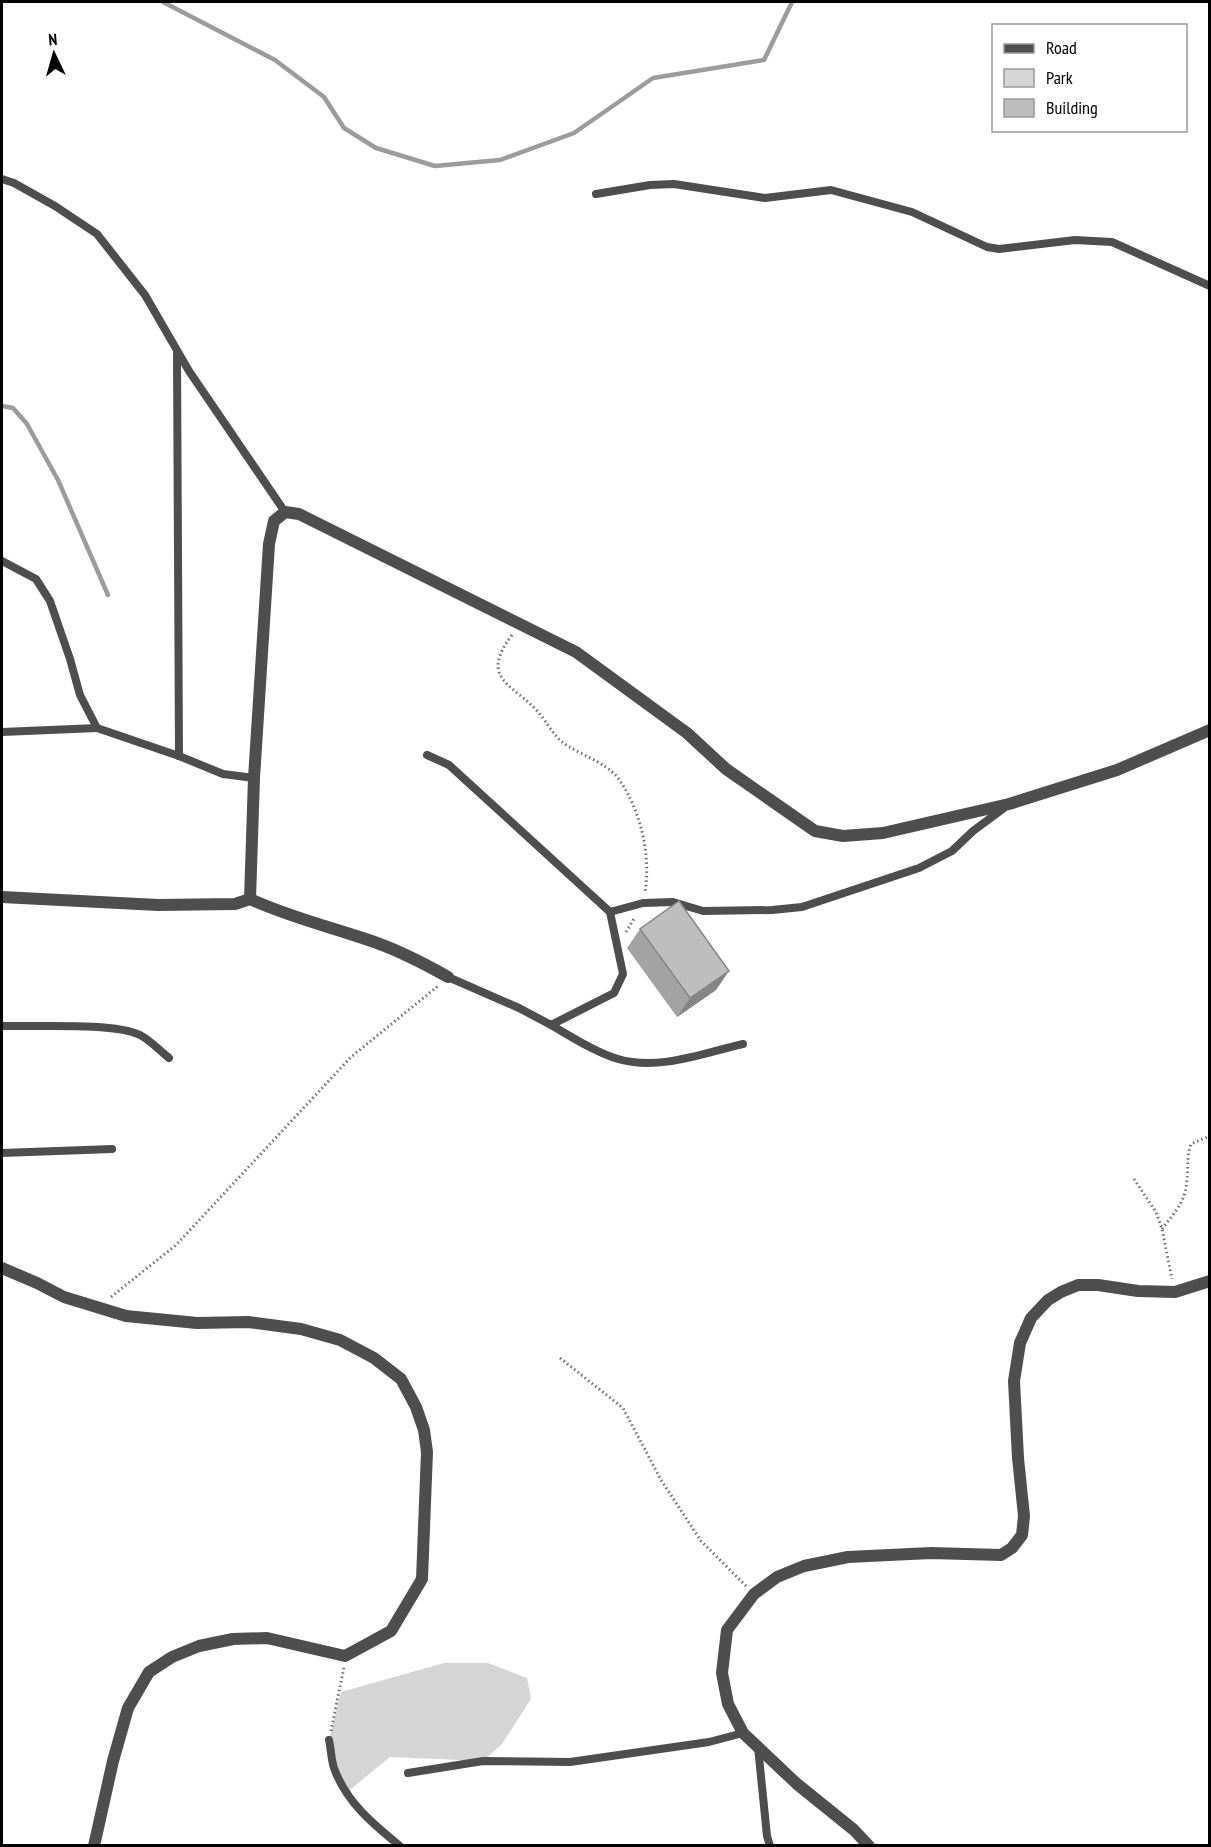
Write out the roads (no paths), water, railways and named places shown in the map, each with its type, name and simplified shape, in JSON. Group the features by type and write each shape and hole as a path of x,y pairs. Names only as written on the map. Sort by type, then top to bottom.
{"street":[{"path":"250,899 254,778 269,544 274,520 285,512 299,514 576,652 687,733 726,769 815,831 843,836 882,833 1009,804 1117,770 1209,730"},
{"path":"2,897 158,905 235,904 250,899 273,909 377,943 416,959 448,977"},
{"path":"2,1268 64,1298 126,1316 196,1323 248,1322 301,1329 340,1340 374,1358 401,1379 416,1407 424,1430 427,1452 422,1579 391,1631 345,1656 267,1638 233,1639 199,1646 172,1657 149,1672 128,1708 94,1845"},
{"path":"868,1845 854,1830 797,1784 743,1733 728,1704 722,1673 727,1630 754,1593 777,1577 804,1566 848,1557 931,1553 994,1556 1001,1555 1012,1548 1022,1535 1024,1516 1014,1381 1020,1343 1031,1318 1048,1300 1078,1285 1175,1292 1209,1281"}],"lane":[{"path":"2,179 14,183 55,206 97,234 145,295 177,351 285,512"},
{"path":"596,194 650,185 674,184 765,198 831,190 912,212 987,247 999,249 1076,240 1112,242 1209,286"},
{"path":"177,351 179,756"},
{"path":"2,561 36,579 50,601 80,695 97,728"},
{"path":"2,732 97,728 179,756 223,774 254,778"},
{"path":"427,755 449,765 610,912 623,974 614,993 551,1025"},
{"path":"610,912 643,903 673,902 703,911 802,907 919,868 952,851 973,831 1009,804"},
{"path":"448,977 519,1008 593,1048 619,1059 660,1063 743,1044"},
{"path":"2,1026 119,1030 140,1035 169,1058"},
{"path":"2,1153 112,1149"},
{"path":"408,1773 483,1761 570,1762 709,1742 743,1733"},
{"path":"329,1740 334,1767 346,1793 370,1822 400,1845"},
{"path":"758,1747 767,1836 770,1845"}],"waterway":[{"path":"163,2 275,60 324,97 344,128 376,148 435,166 500,160 574,133 653,78 764,60 792,2"},
{"path":"2,406 13,408 27,424 58,480 108,595"}]}
